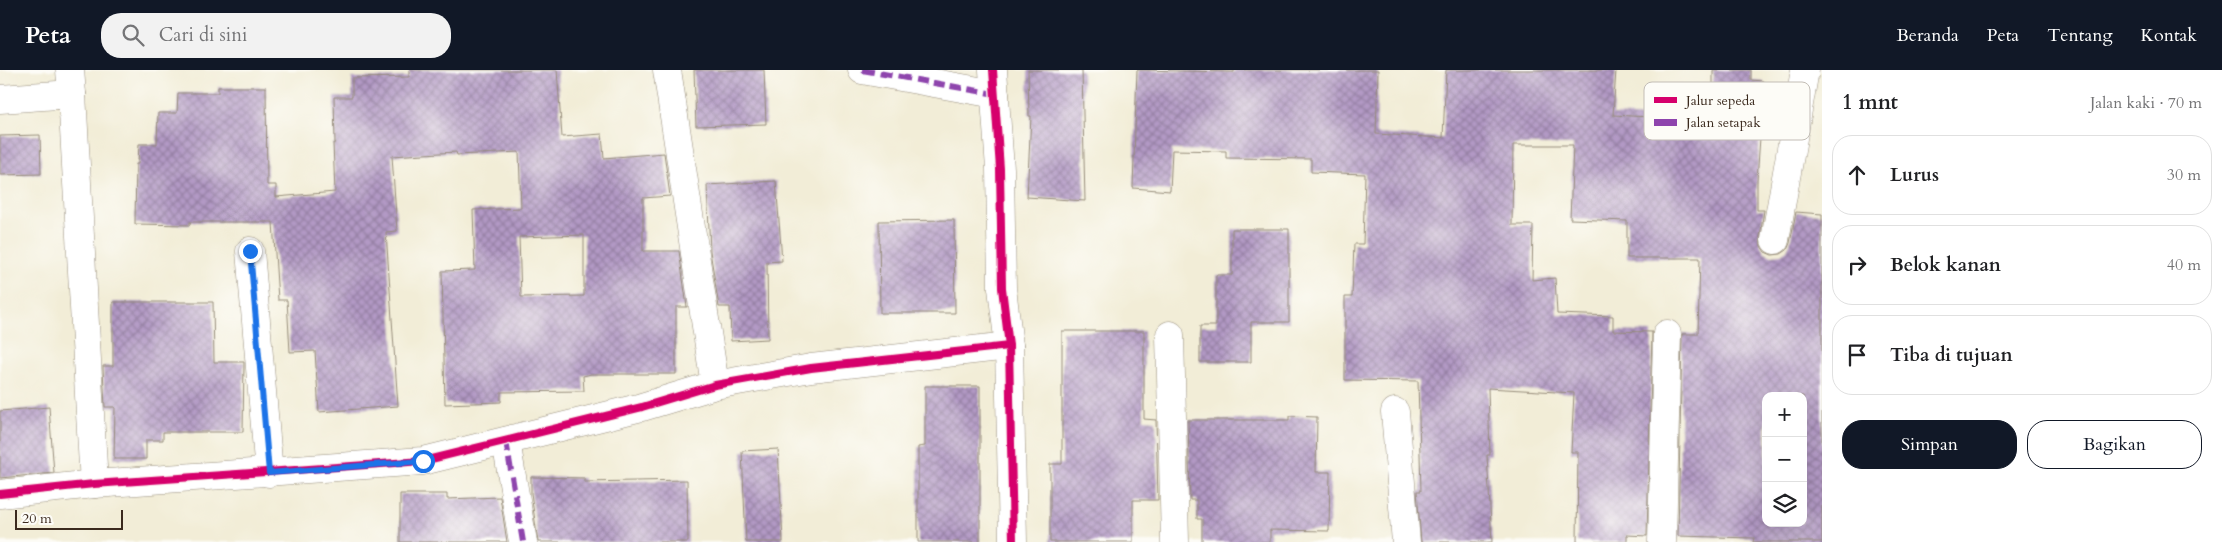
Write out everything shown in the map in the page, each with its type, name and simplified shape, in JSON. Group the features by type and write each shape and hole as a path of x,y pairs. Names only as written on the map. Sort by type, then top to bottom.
{"street":[{"path":"666,70 715,385"},
{"path":"862,70 994,82 1000,169 1002,288 1009,346 1013,542"},
{"path":"0,99 71,82 94,484"},
{"path":"1774,240 1792,140"},
{"path":"250,251 269,473"},
{"path":"1662,542 1667,334"},
{"path":"1170,335 1175,542"},
{"path":"0,494 94,484 423,461 642,408 715,385 811,368 1009,346"},
{"path":"1395,412 1406,542"},
{"path":"506,441 523,542"}],"building":[{"path":"409,70 557,70 562,137 602,134 604,158 664,153 670,196 643,198 643,251 679,251 687,307 676,307 676,374 591,374 583,376 584,391 501,392 501,402 445,404 442,271 475,270 473,210 521,208 519,152 457,155 456,152 392,156 397,231 386,232 398,406 319,412 315,351 290,352 287,300 278,300 273,222 190,222 190,225 135,224 136,164 138,164 139,144 157,144 158,113 177,113 178,93 218,93 218,87 266,87 267,185 276,185 276,197 335,192 334,97 352,97 352,78 409,77","holes":["584,235 584,296 521,297 519,237"]},
{"path":"694,70 764,70 766,124 696,126"},
{"path":"1028,70 1082,70 1085,201 1027,197 1031,116 1029,116"},
{"path":"1137,70 1234,72 1234,70 1378,70 1376,134 1443,138 1446,70 1616,70 1613,115 1644,117 1644,140 1760,140 1757,210 1764,210 1760,237 1761,246 1765,252 1772,255 1781,254 1787,250 1796,212 1822,214 1822,542 1753,542 1754,538 1678,536 1682,334 1698,334 1700,258 1627,258 1627,221 1570,219 1573,145 1513,145 1512,225 1533,225 1532,280 1555,278 1557,314 1613,316 1613,331 1652,332 1647,536 1627,535 1627,542 1577,542 1578,452 1571,452 1574,393 1488,388 1490,455 1487,455 1492,542 1421,542 1417,491 1421,491 1418,381 1345,380 1345,297 1352,297 1354,244 1363,244 1365,174 1311,172 1311,159 1226,158 1226,151 1172,150 1170,191 1133,188"},
{"path":"1713,70 1751,70 1751,80 1764,82 1713,82"},
{"path":"40,135 41,174 0,175 0,136"},
{"path":"776,181 782,261 767,262 768,339 731,341 730,307 719,307 710,251 707,185"},
{"path":"954,220 955,313 880,313 879,221"},
{"path":"1232,229 1289,229 1289,322 1251,322 1251,362 1200,362 1200,326 1216,326 1216,275 1232,275"},
{"path":"113,302 213,302 214,362 244,362 243,432 163,432 163,440 146,440 146,459 114,459 115,407 105,407 103,369 103,366 113,366"},
{"path":"1062,331 1144,331 1144,419 1156,420 1158,500 1133,500 1133,542 1050,542 1050,464 1062,464"},
{"path":"925,386 980,386 980,542 918,542 918,447 925,446"},
{"path":"49,407 54,473 0,478 0,411"},
{"path":"1289,416 1317,417 1316,472 1330,472 1329,531 1270,530 1270,542 1202,542 1202,519 1197,519 1197,500 1190,500 1188,420 1289,420"},
{"path":"778,449 783,542 746,542 742,451"},
{"path":"531,477 584,478 584,482 687,480 688,542 538,542 531,493"},
{"path":"400,494 447,494 447,499 500,497 507,542 400,542"}],"marked path":[{"path":"862,70 995,94"},
{"path":"506,441 523,542"}],"cycle path":[{"path":"993,70 1000,169 1002,288 1009,346 1013,542"},
{"path":"0,494 94,484 423,461 642,407 715,385 811,368 1009,346"}],"route":[{"path":"250,251 269,473 423,461"}]}
